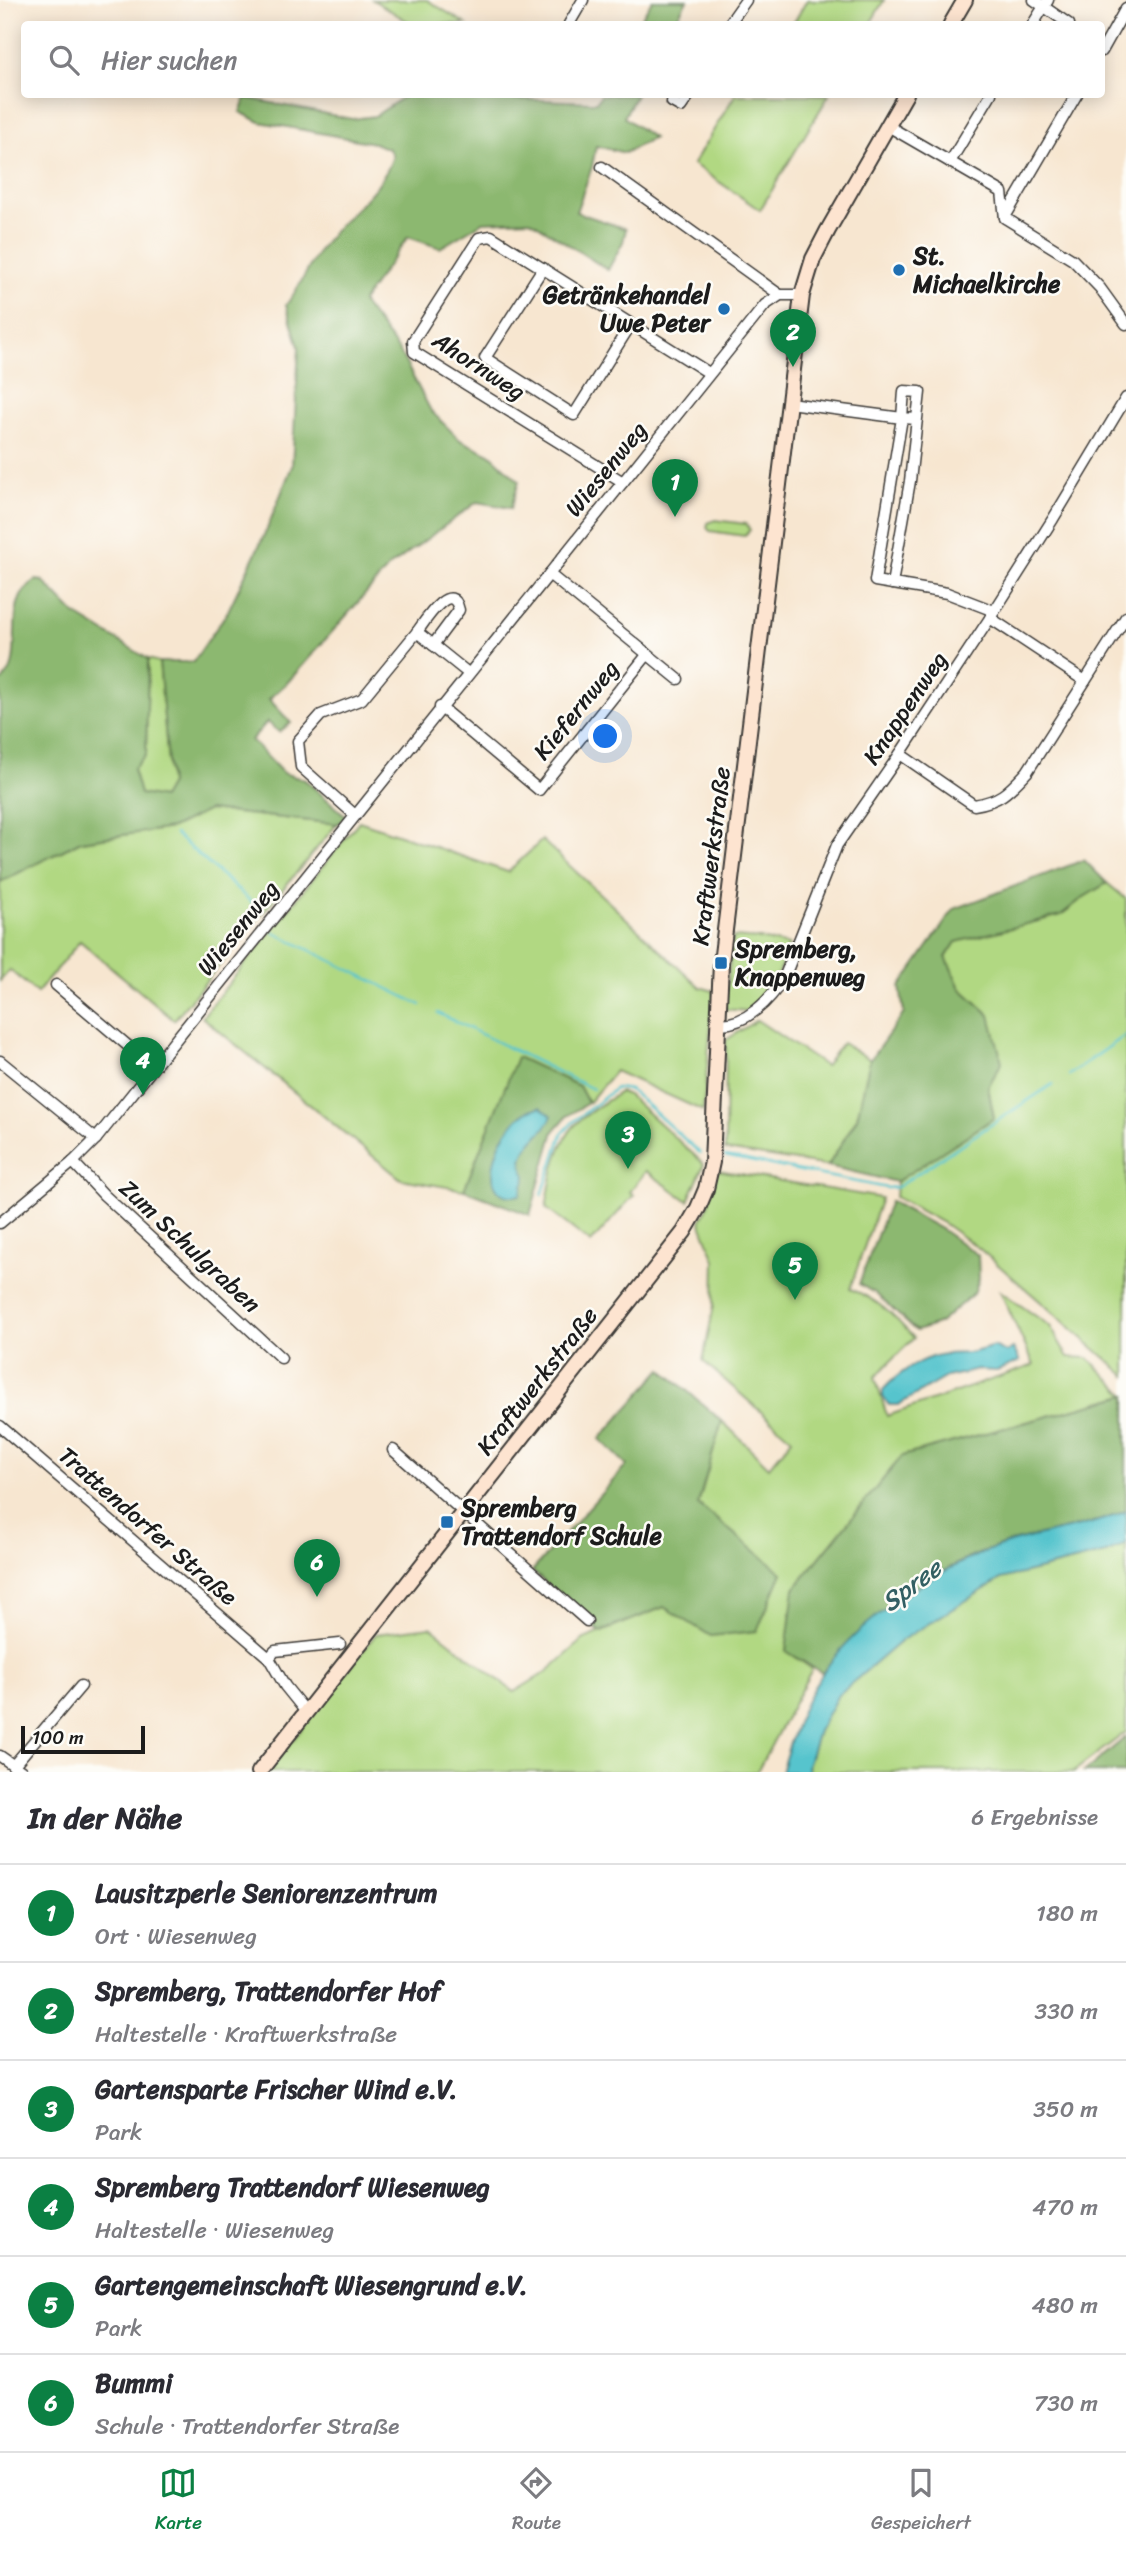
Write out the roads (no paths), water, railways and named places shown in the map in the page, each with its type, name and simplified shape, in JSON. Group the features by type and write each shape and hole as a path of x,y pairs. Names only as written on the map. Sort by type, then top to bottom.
{"main road":[{"path":"953,21 965,0"},
{"name":"Kraftwerkstraße","path":"259,1772 684,1232 706,1189 712,1162 722,956 802,295 815,256 904,98"}],"street":[{"path":"571,21 583,0"},
{"path":"731,21 746,0"},
{"path":"1034,0 1046,3 1066,21"},
{"path":"1036,21 1046,3"},
{"path":"1105,39 1126,8"},
{"path":"673,98 672,102 681,107 687,98"},
{"path":"950,162 989,98"},
{"path":"1005,218 1075,98"},
{"path":"888,126 1002,192 1005,218"},
{"path":"602,167 780,295 802,295"},
{"path":"1005,218 1073,260 1100,288 1126,324"},
{"name":"Ahornweg","path":"543,268 491,236 479,238 413,341 414,352 623,482"},
{"path":"631,324 573,415 485,358 543,268 709,373"},
{"name":"Wiesenweg","path":"0,1223 73,1162 96,1139 709,373 765,305 780,295"},
{"path":"892,584 910,481 920,392 912,391 904,391 893,479 875,581 892,584 947,593 992,615 1085,681"},
{"name":"Knappenweg","path":"717,1024 728,1024 742,1018 763,1004 784,978 837,845 992,615 1126,398"},
{"path":"789,403 916,419"},
{"path":"893,479 910,481"},
{"path":"881,553 897,556"},
{"name":"Kiefernweg","path":"548,574 678,679"},
{"path":"355,815 301,767 298,741 321,715 362,699 440,602 453,600 458,604 459,610 433,645"},
{"path":"900,754 974,805 992,803 1010,790 1027,772 1126,617"},
{"path":"417,632 468,673"},
{"name":"Kiefernweg","path":"440,707 538,790 647,654"},
{"path":"56,985 153,1067"},
{"path":"0,1061 96,1139"},
{"name":"Zum Schulgraben","path":"73,1162 104,1195 281,1358"},
{"name":"Trattendorfer Straße","path":"0,1426 269,1657 285,1686 306,1712"},
{"path":"393,1450 587,1621"},
{"path":"269,1657 275,1651 340,1644"},
{"path":"13,1766 81,1686"},
{"path":"0,1756 23,1772"}],"water":[{"path":"540,1107 552,1116 526,1150 522,1167 526,1177 520,1195 505,1195 496,1187 493,1174 495,1158 512,1125 525,1113"},
{"path":"994,1346 1006,1352 1013,1348 1020,1361 997,1371 978,1370 946,1377 898,1405 889,1405 883,1397 883,1390 894,1379 924,1360 939,1355 970,1353"},
{"path":"1126,1511 1126,1544 1106,1553 1001,1579 902,1640 838,1695 818,1731 807,1766 808,1772 781,1772 798,1721 815,1685 838,1653 882,1612 934,1577 988,1551"}],"waterway":[{"path":"175,834 257,907 252,915"},
{"path":"273,932 421,1005"},
{"path":"438,1013 593,1089"},
{"path":"1069,1075 1126,1035"},
{"path":"725,1156 887,1188 897,1187 1053,1084"},
{"path":"542,1195 562,1134 616,1088 630,1090 700,1153"}],"place":[{"name":"St. Michaelkirche","path":"899,270"},
{"name":"Getränkehandel Uwe Peter","path":"724,309"},
{"name":"Spremberg, Trattendorfer Hof","path":"793,367"},
{"name":"Lausitzperle Seniorenzentrum","path":"675,517"},
{"name":"Spremberg, Knappenweg","path":"721,963"},
{"name":"Spremberg Trattendorf Wiesenweg","path":"143,1095"},
{"name":"Gartensparte Frischer Wind e.V.","path":"628,1169"},
{"name":"Gartengemeinschaft Wiesengrund e.V.","path":"795,1300"},
{"name":"Spremberg Trattendorf Schule","path":"447,1522"},
{"name":"Bummi","path":"317,1597"}],"water label":[{"name":"Spree","path":"911,1585"}]}
